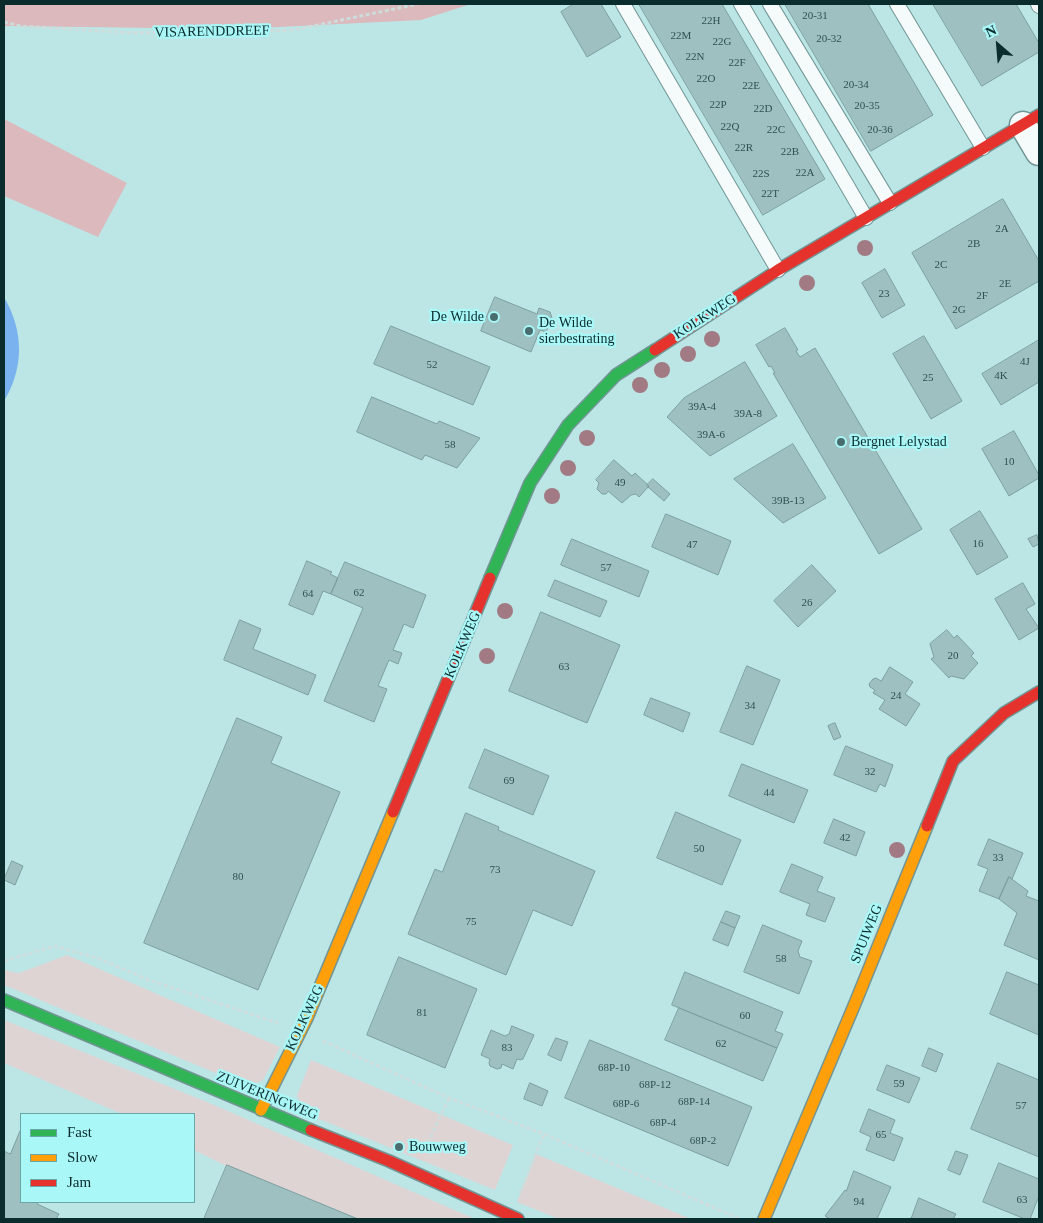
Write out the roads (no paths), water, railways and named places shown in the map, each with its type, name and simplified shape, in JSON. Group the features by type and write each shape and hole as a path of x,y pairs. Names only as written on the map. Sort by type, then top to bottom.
{"street":[{"name":"KOLKWEG","path":"261,1110 307,1018 530,483 568,425 616,375 778,270 1031,120"},
{"path":"1031,120 1039,152"},
{"name":"SPUIWEG","path":"764,1219 856,1001 953,761 1004,713 1039,692"},
{"name":"ZUIVERINGWEG","path":"4,1000 261,1110 389,1161 512,1218"}],"lane":[{"path":"623,4 778,270"},
{"path":"741,4 866,218"},
{"path":"770,4 890,203"},
{"path":"897,4 983,148"}],"water":[{"path":"4,297 15,323 19,349 15,376 4,401"}],"place":[{"name":"De Wilde","path":"494,317"},
{"name":"De Wilde sierbestrating","path":"529,331"},
{"name":"Bergnet Lelystad","path":"841,442"},
{"name":"Bouwweg","path":"399,1147"}]}
